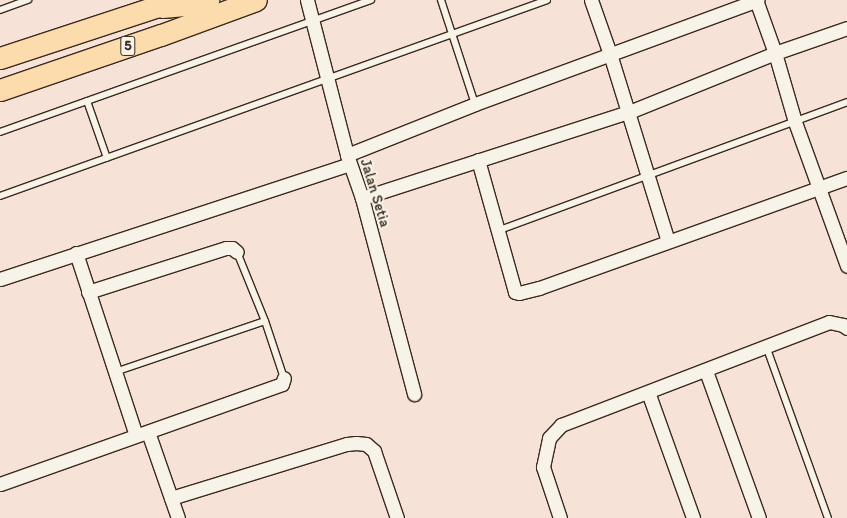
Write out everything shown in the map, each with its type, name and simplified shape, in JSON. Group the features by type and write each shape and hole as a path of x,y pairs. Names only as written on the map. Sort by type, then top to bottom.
{"highway":[{"name":"5","path":"0,58 176,0"},
{"path":"155,8 196,4 208,0"},
{"name":"5","path":"0,90 256,0"},
{"path":"0,75 18,70 60,69"}],"street":[{"name":"Jalan Setia","path":"307,0 326,79 348,159 362,198 414,394"},
{"path":"591,0 610,54 668,241"},
{"path":"0,278 348,159 474,104 756,0 775,53 795,122 847,266"},
{"path":"362,198 628,112 775,53 847,28"},
{"path":"478,160 515,292 519,293 539,288 847,178"},
{"path":"88,292 226,248 232,248 237,252"},
{"path":"76,253 115,372 171,498 178,518"},
{"path":"560,518 543,467 549,438 561,426 829,322 843,325 847,328"},
{"path":"706,370 759,518"},
{"path":"0,484 282,384 284,378"},
{"path":"648,392 693,518"},
{"path":"171,498 347,444 356,443 366,444 374,451 397,518"}],"lane":[{"path":"0,10 28,0"},
{"path":"0,132 371,0"},
{"path":"441,0 474,104"},
{"path":"0,196 547,0"},
{"path":"87,101 107,158"},
{"path":"497,231 647,177 847,102"},
{"path":"237,252 265,321 284,378"},
{"path":"115,372 265,321"},
{"path":"766,346 828,518"}]}
